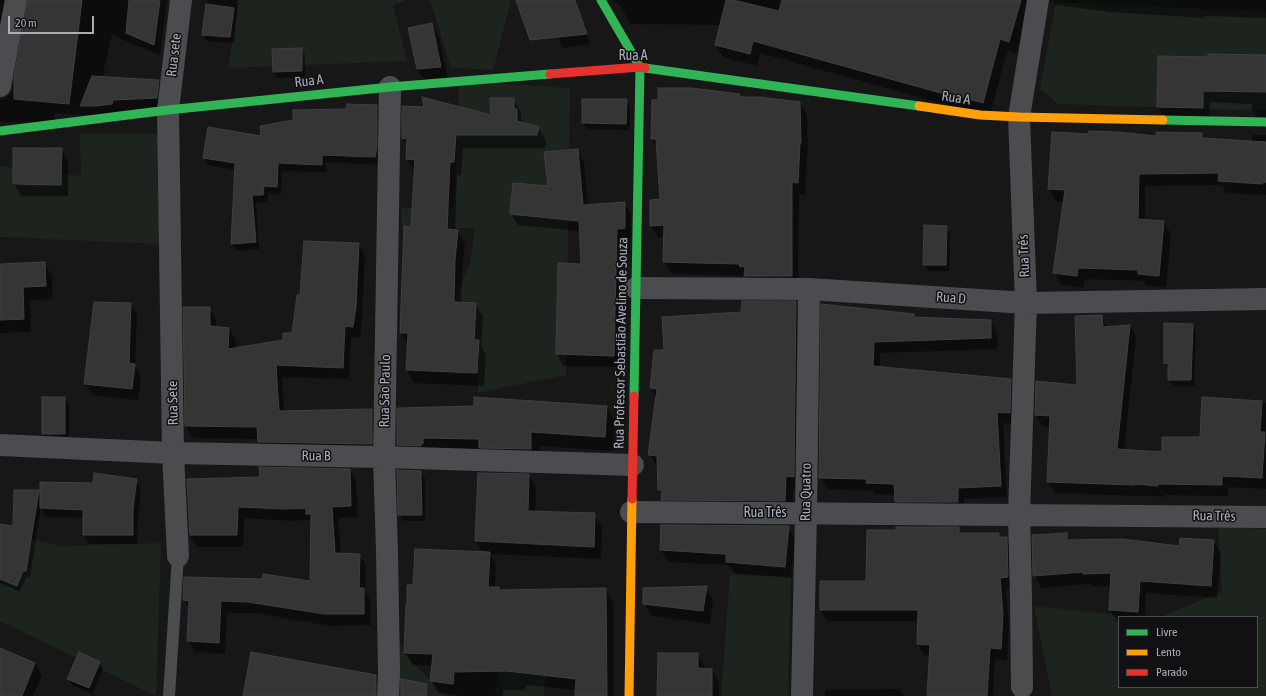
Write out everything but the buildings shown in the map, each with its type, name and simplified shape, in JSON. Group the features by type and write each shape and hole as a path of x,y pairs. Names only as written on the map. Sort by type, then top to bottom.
{"street":[{"path":"0,86 16,0"},
{"name":"Rua sete","path":"168,110 181,0"},
{"path":"602,0 640,67"},
{"name":"Rua Três","path":"1022,687 1019,514 1026,303 1019,117 1038,0"},
{"name":"Rua A","path":"0,131 168,110 390,87 640,67 980,115 1266,122"},
{"name":"Rua Professor Sebastião Avelino de Souza","path":"629,696 640,67"},
{"name":"Rua São Paulo","path":"388,696 387,551 384,457 390,87"},
{"name":"Rua Sete","path":"168,110 173,453 178,556"},
{"name":"Rua D","path":"636,288 809,289 1026,303 1266,299"},
{"name":"Rua Quatro","path":"802,696 809,289"},
{"name":"Rua B","path":"0,445 173,453 384,457 632,465"},
{"name":"Rua Três","path":"632,512 1266,517"}],"lane":[{"name":"Rua Sete","path":"169,696 178,556"}],"shaded area":[{"path":"239,0 407,0 393,5 407,61 228,68"},
{"path":"430,0 511,0 493,70 451,68"},
{"path":"1056,2 1266,12 1266,111 1058,104 1040,89"},
{"path":"459,81 570,88 566,375 478,393 479,340 435,337 455,301 470,263 475,228 402,229 401,208 454,208"},
{"path":"80,134 163,134 160,244 0,237 0,166 81,176"},
{"path":"1218,527 1266,529 1266,696 1052,696 1034,606 1125,616 1118,616 1118,688 1258,688 1258,616 1162,616 1222,592"},
{"path":"0,533 61,546 161,543 156,696 0,621"},
{"path":"730,575 791,576 788,696 721,696"},
{"path":"551,620 544,696 495,696 502,657"},
{"path":"394,630 404,653 445,696 395,696"}],"traffic: fast":[{"path":"601,0 640,67 634,396"},
{"path":"645,68 919,106"},
{"path":"0,131 168,110 390,87 550,74"},
{"path":"1163,120 1266,122"}],"traffic: slow":[{"path":"919,106 980,115 1163,120"},
{"path":"629,696 632,499"}],"traffic: jam":[{"path":"550,74 640,67 645,68"},
{"path":"632,499 634,396"}]}
